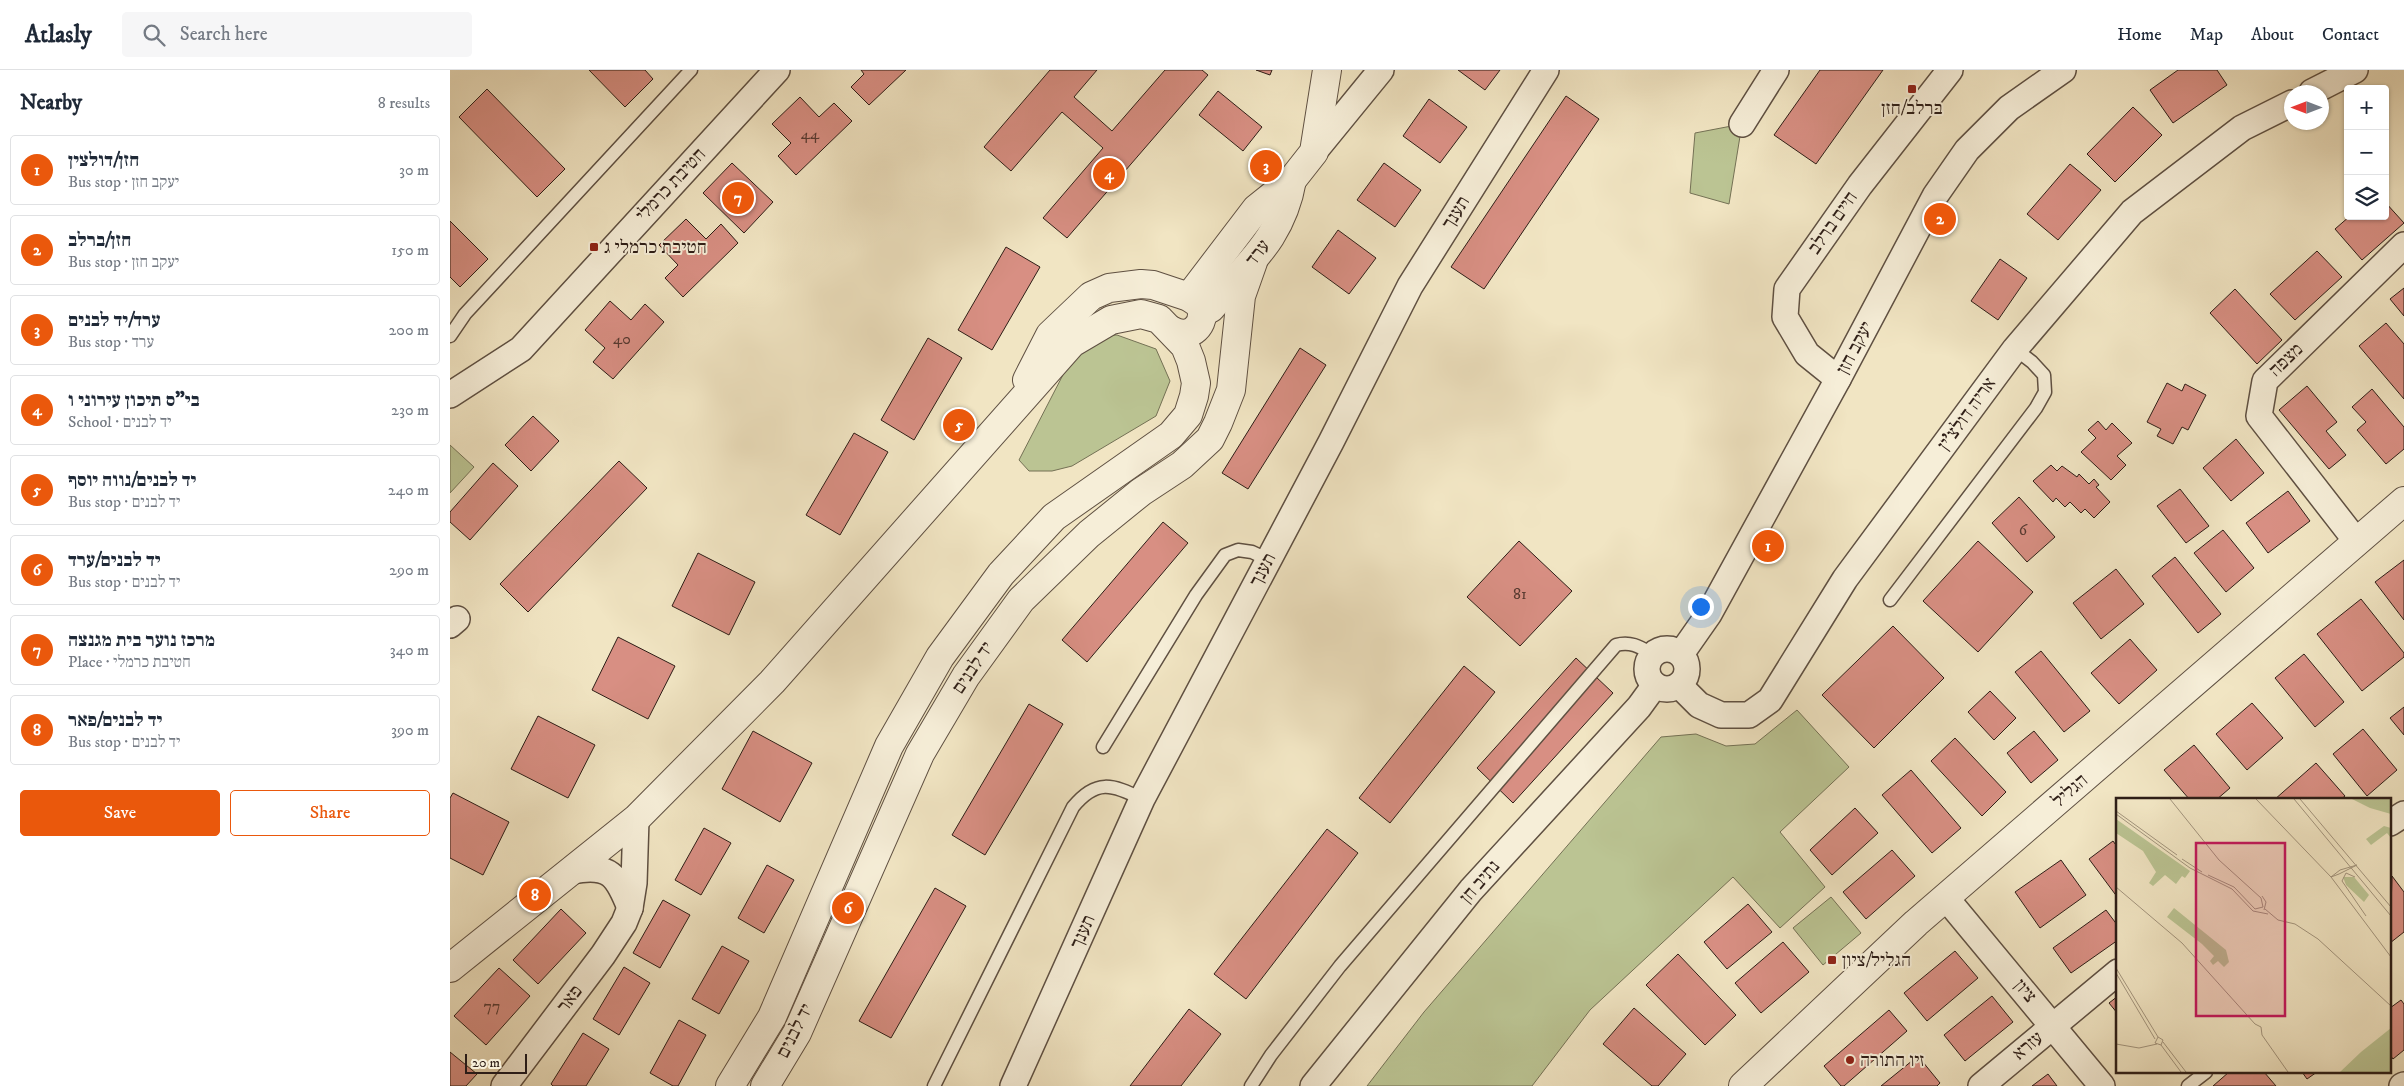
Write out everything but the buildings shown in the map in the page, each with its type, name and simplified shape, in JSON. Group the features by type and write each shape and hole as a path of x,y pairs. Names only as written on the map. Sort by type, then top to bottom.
{"street":[{"name":"חטיבת כרמלי","path":"450,395 521,349 777,70"},
{"path":"1314,152 1327,70"},
{"name":"ערד","path":"1292,180 1284,214 1253,262 1211,308 1194,306 1256,209 1292,180 1381,70"},
{"name":"תענך","path":"1013,1086 1142,799 1269,560 1410,286 1546,70"},
{"path":"1742,124 1776,70"},
{"name":"חיים ברלב","path":"1838,379 1807,354 1785,317 1787,289 1860,186 1950,70"},
{"name":"יעקב חזן","path":"1681,654 1709,614 1838,379 1935,196 1967,150 2009,108 2063,70"},
{"path":"2326,85 2356,70"},
{"name":"אריה דולצ'ין","path":"1667,685 1699,705 1721,715 1749,715 1770,700 1845,579 2015,349 2132,212 2242,128 2284,107"},
{"name":"מצפה","path":"2357,542 2259,416 2265,381 2404,245"},
{"path":"1233,363 1241,296 1253,262"},
{"name":"יד לבנים","path":"765,1086 797,1033 920,754 966,676 1021,600 1089,534 1141,492 1182,465 1210,439 1218,424 1230,390 1233,363 1220,337 1194,306 1164,288 1141,284 1109,288 1090,296 1050,335 1014,411"},
{"path":"1169,327 1164,314 1173,299 1194,306"},
{"name":"יד לבנים","path":"450,968 636,819 772,682 1072,344 1089,331 1111,320 1141,314 1159,319 1169,327 1185,346 1192,361 1196,383 1188,415 1171,435 1054,517 1001,574 940,657 889,746 772,1017 730,1086"},
{"name":"הגליל","path":"1743,1086 1916,923 2404,501"},
{"path":"1663,649 1676,650 1681,654 1687,666 1684,680 1667,685 1647,672 1648,660 1652,654 1663,649"},
{"name":"נתיב חן","path":"1313,1086 1471,890 1639,707 1667,685"},
{"path":"2392,822 2404,814"},
{"name":"פאר","path":"504,1086 603,955 624,923 630,908 636,864 636,819"},
{"path":"572,871 587,868 603,869 614,876 622,887 630,908"},
{"name":"ציון","path":"1946,898 2102,1086"},
{"name":"עזרא","path":"1981,1086 2116,974"}],"lane":[{"path":"450,336 465,314 691,70"},
{"path":"1890,600 2036,408 2045,392 2044,375 2032,362 2015,349"},
{"path":"1103,747 1196,595 1225,555 1238,550 1252,552 1269,560"},
{"path":"1251,1086 1271,1055 1340,966 1616,645 1625,643 1639,646 1652,654"},
{"path":"934,1086 1073,808 1083,795 1095,788 1108,786 1142,799"},
{"path":"2188,1086 2203,1074"}],"green space":[{"path":"1742,124 1729,204 1690,193 1695,133"},
{"path":"1097,335 1117,335 1156,349 1170,381 1156,416 1072,466 1052,471 1029,471 1019,460 1066,369"},
{"path":"450,445 474,467 450,493"},
{"path":"1797,710 1849,767 1780,832 1825,887 1780,928 1733,877 1590,1010 1532,1086 1367,1086 1424,1012 1661,737 1696,734 1726,746 1755,744"},
{"path":"1831,897 1861,933 1823,965 1793,928"}],"place":[{"name":"ברלב/חזן","path":"1912,89"},
{"name":"ערד/יד לבנים","path":"1266,166"},
{"name":"בי\"ס תיכון עירוני ו","path":"1109,174"},
{"name":"מרכז נוער בית מגנצה","path":"738,198"},
{"name":"חזן/ברלב","path":"1940,219"},
{"name":"חטיבת כרמלי ג","path":"594,247"},
{"name":"יד לבנים/נווה יוסף","path":"959,425"},
{"name":"חזן/דולצין","path":"1768,546"},
{"name":"יד לבנים/פאר","path":"535,895"},
{"name":"יד לבנים/ערד","path":"848,908"},
{"name":"הגליל/ציון","path":"1832,960"},
{"name":"זיו התורה","path":"1850,1060"}]}
